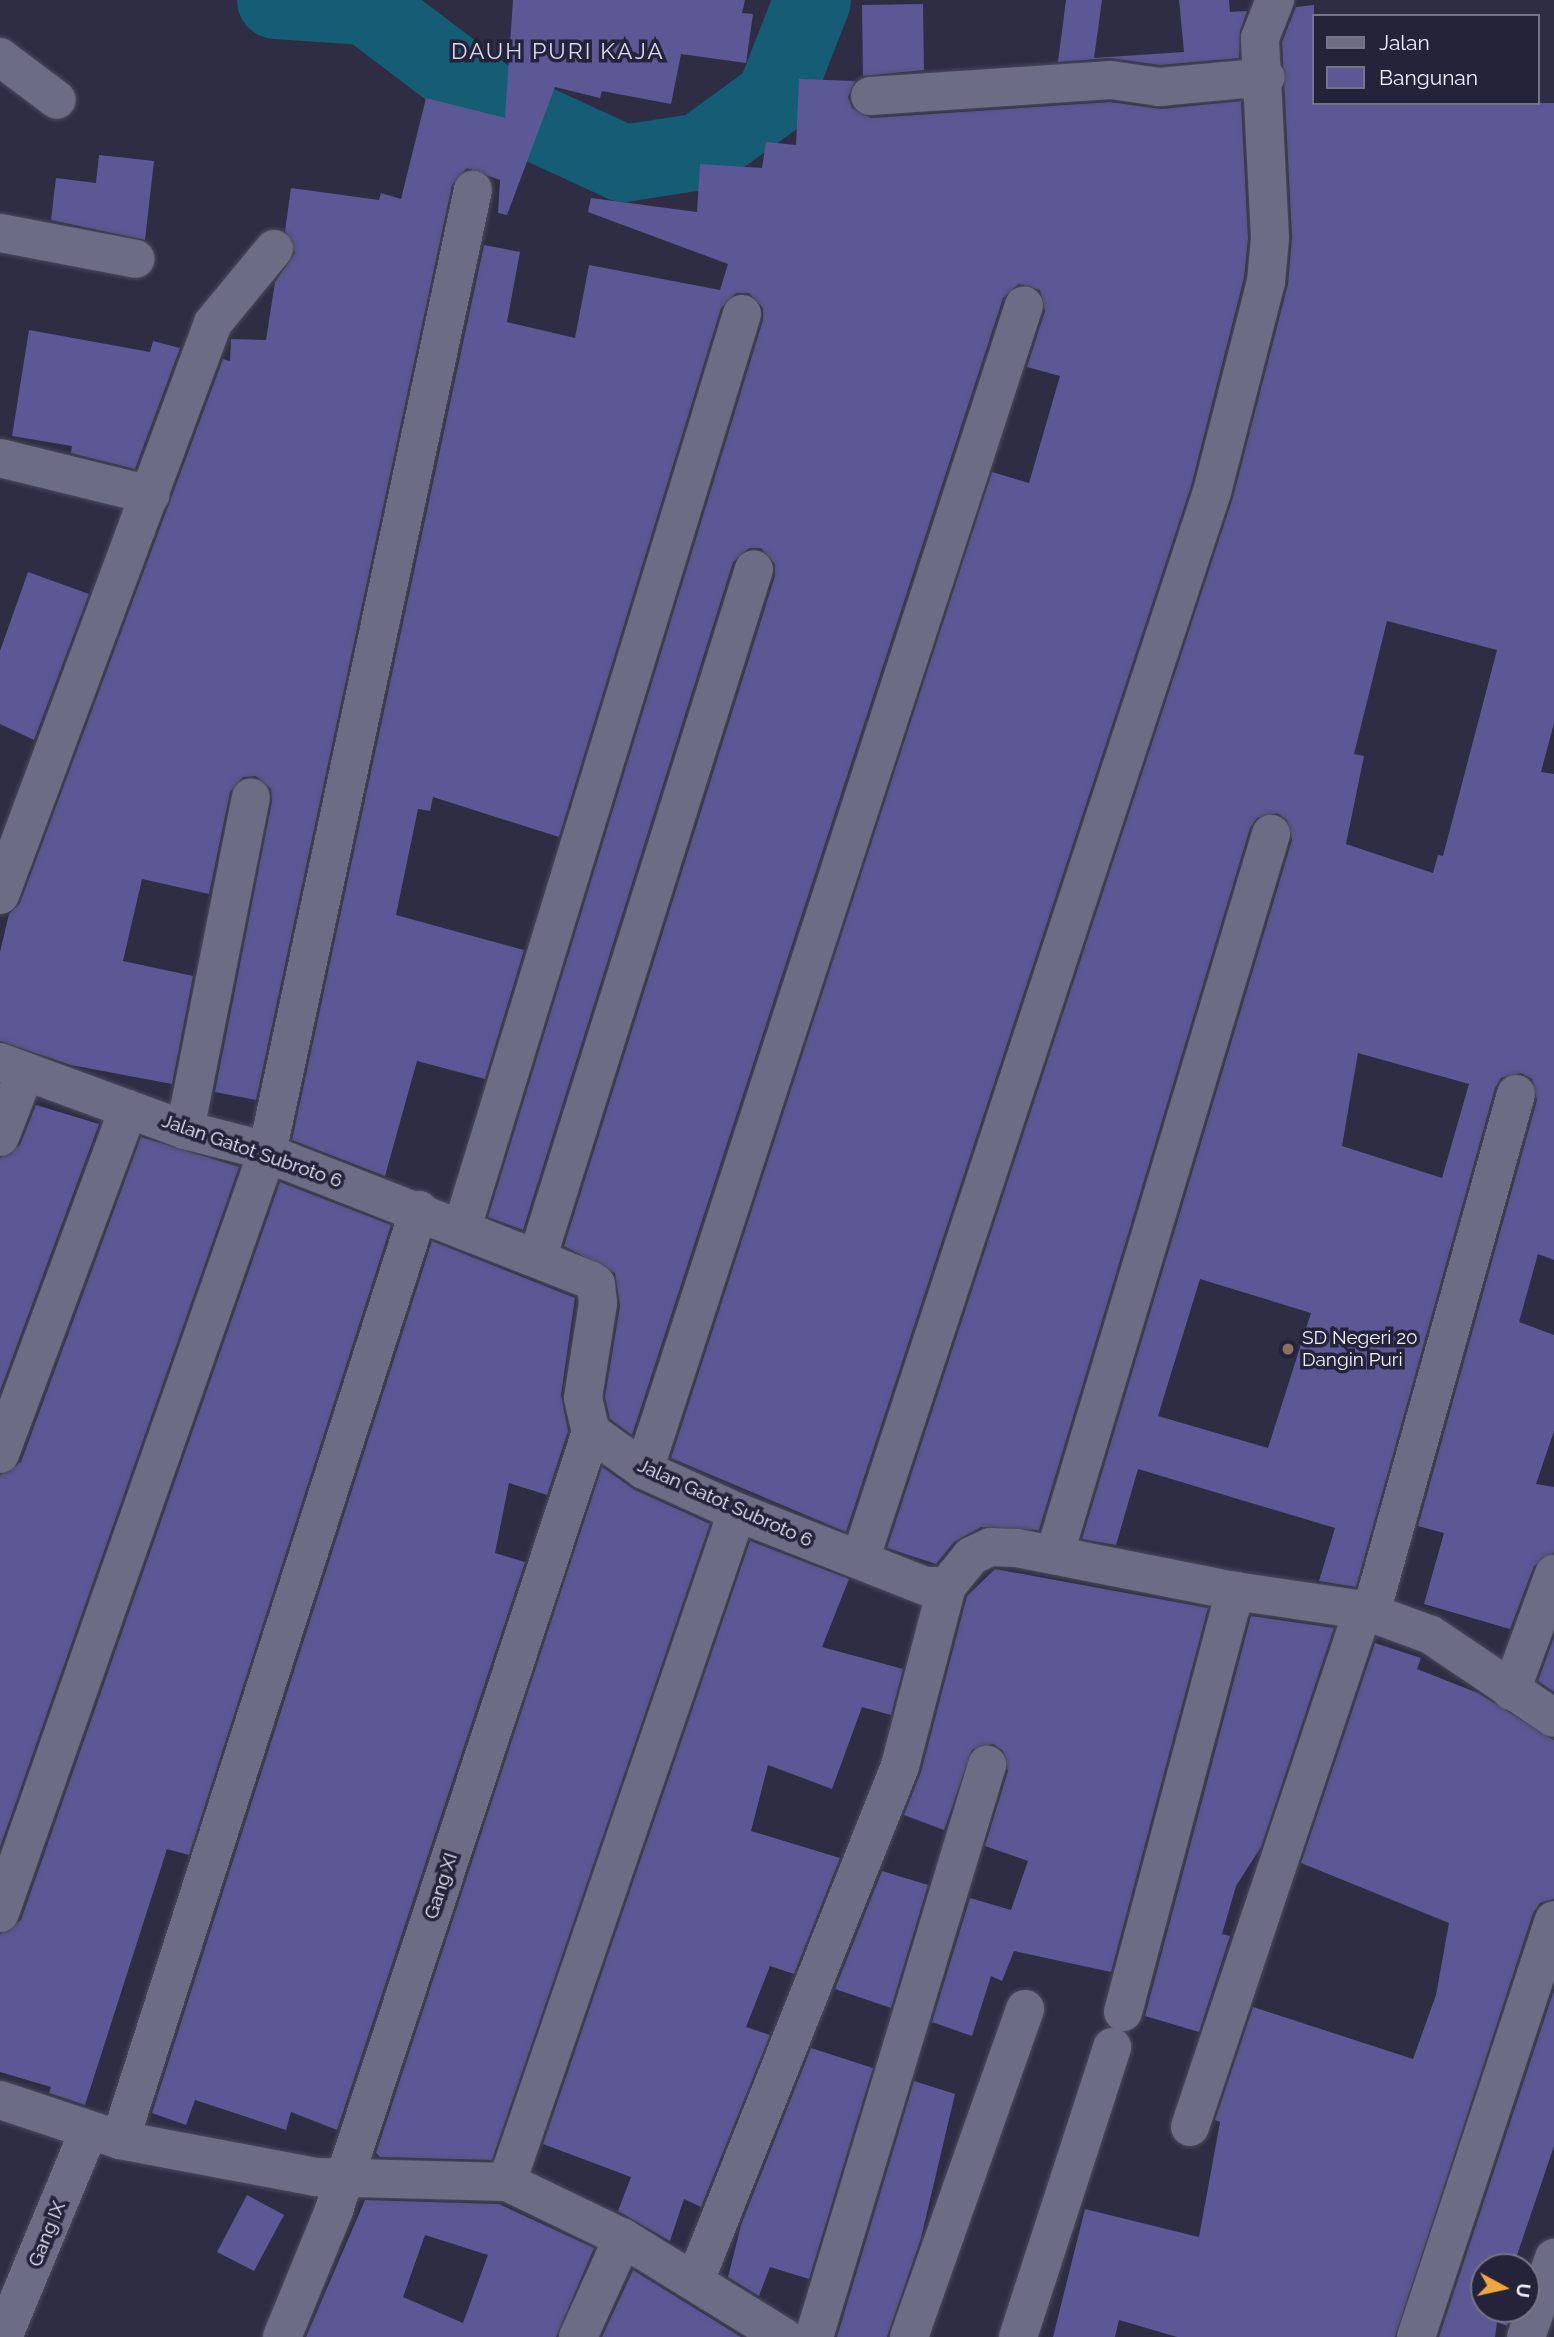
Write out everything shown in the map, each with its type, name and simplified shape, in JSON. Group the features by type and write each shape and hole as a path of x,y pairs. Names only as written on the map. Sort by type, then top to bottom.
{"street":[{"path":"860,1560 1212,492 1266,282 1266,77 1260,38 1275,0"},
{"path":"0,57 57,100"},
{"path":"870,96 1111,80 1159,87 1266,77"},
{"path":"0,1913 267,1153 473,190"},
{"path":"0,233 136,259"},
{"path":"0,895 213,323 274,249"},
{"path":"644,1469 1024,305"},
{"path":"462,1228 742,314"},
{"path":"0,458 151,495"},
{"path":"537,1259 754,569"},
{"path":"185,1130 251,797"},
{"path":"1055,1553 1271,834"},
{"path":"0,1137 13,1067"},
{"name":"Jalan Gatot Subroto 6","path":"13,1067 185,1130 267,1153 419,1210 596,1284 583,1398 591,1432 644,1469 737,1512 925,1586 947,1586"},
{"path":"1190,2127 1367,1611 1516,1094"},
{"path":"0,1454 128,1109"},
{"name":"Gang IX","path":"3,2337 104,2135 419,1210"},
{"name":"Gang XI","path":"282,2337 345,2176 591,1432"},
{"path":"507,2182 737,1512"},
{"path":"695,2281 900,1766 947,1586 971,1556 990,1547 1055,1553 1235,1591 1367,1611 1431,1635 1554,1718"},
{"path":"1511,1691 1554,1574"},
{"path":"1018,2337 1117,2029 1235,1591"},
{"path":"814,2337 987,1765"},
{"path":"1416,2337 1554,1920"},
{"path":"909,2337 1025,2009"},
{"path":"0,2100 104,2135 305,2176 507,2182 623,2238 783,2337"},
{"path":"578,2337 623,2238"},
{"path":"1526,2337 1554,2258"}],"building":[{"path":"513,0 745,0 742,13 753,14 746,63 681,54 671,104 602,91 600,98 555,87 507,215 498,213 500,180 467,168 452,185 256,1100 215,1092 272,801 271,789 256,776 243,777 230,792 209,894 142,879 123,961 193,976 172,1084 71,1065 0,1041 0,952 9,914 20,903 223,359 230,361 231,339 266,340 275,282 295,253 285,231 291,188 379,200 381,193 401,199 426,98 505,118"},
{"path":"1066,0 1102,0 1094,58 1184,52 1179,0 1229,0 1230,12 1247,11 1240,31 1239,58 1160,65 1110,58 1058,62"},
{"path":"923,4 924,70 863,76 862,5"},
{"path":"1314,5 1312,105 1554,103 1554,723 1541,772 1554,774 1554,1260 1538,1254 1519,1322 1554,1335 1554,1431 1536,1484 1554,1487 1554,1553 1534,1566 1510,1629 1424,1604 1444,1533 1418,1526 1537,1100 1532,1079 1521,1073 1501,1078 1495,1088 1356,1587 1319,1581 1335,1528 1138,1469 1116,1545 1082,1539 1292,840 1287,820 1277,813 1257,818 1250,828 1039,1530 981,1527 954,1542 936,1564 887,1548 1233,497 1288,284 1292,237 1282,42 1296,7","holes":["1387,621 1497,650 1443,856 1438,855 1433,873 1346,844 1364,756 1354,754","1358,1053 1469,1084 1442,1178 1342,1146","1200,1279 1311,1313 1268,1448 1158,1416"]},
{"path":"799,79 855,81 848,97 852,108 871,118 1110,102 1161,109 1241,101 1248,238 1244,278 1191,486 846,1532 671,1458 992,472 1029,483 1060,376 1027,367 1045,311 1040,290 1019,284 1003,298 632,1435 610,1419 605,1397 620,1306 615,1273 564,1246 775,576 775,564 761,548 749,548 733,562 523,1230 488,1217 763,320 763,308 749,293 736,293 721,308 559,837 433,797 430,811 418,809 396,915 524,950 485,1079 417,1061 385,1176 292,1140 484,245 520,252 507,322 575,338 589,265 720,290 728,264 588,212 591,198 697,212 700,164 762,168 766,142 796,145"},
{"path":"99,155 154,161 145,240 51,220 56,178 96,183"},
{"path":"29,330 150,352 153,341 180,348 135,469 71,453 72,446 12,436"},
{"path":"28,572 89,594 34,740 0,724 0,651"},
{"path":"36,1105 99,1124 0,1391 0,1158 20,1145"},
{"path":"141,1137 239,1167 0,1847 0,1475 21,1462"},
{"path":"280,1182 391,1225 189,1855 167,1849 85,2105 49,2093 51,2087 0,2072 0,1934 21,1920"},
{"path":"432,1241 575,1298 561,1395 568,1431 547,1495 509,1483 495,1553 525,1562 337,2130 291,2112 286,2130 195,2100 186,2125 152,2113"},
{"path":"602,1467 635,1490 710,1524 492,2160 380,2157 376,2153"},
{"path":"750,1541 849,1579 822,1647 903,1669 891,1715 862,1707 832,1789 768,1765 751,1831 840,1858 794,1974 770,1966 746,2027 770,2035 701,2207 684,2199 670,2241 618,2211 631,2177 543,2144"},
{"path":"995,1569 1208,1608 1111,1972 1014,1951 1002,1981 991,1976 972,2036 932,2022 970,1898 1011,1910 1028,1861 985,1846 1008,1771 1003,1751 993,1744 972,1750 944,1830 904,1815 921,1772 967,1596"},
{"path":"1251,1616 1334,1628 1261,1847 1236,1886 1222,1934 1230,1936 1199,2032 1145,2016"},
{"path":"1554,1637 1554,1692 1538,1681"},
{"path":"1375,1643 1421,1658 1417,1669 1478,1693 1554,1740 1554,1899 1540,1903 1533,1913 1395,2337 1177,2337 1119,2320 1115,2337 1053,2337 1085,2209 1199,2237 1220,2122 1215,2120 1253,2007 1413,2059 1436,1995 1449,1923 1301,1863"},
{"path":"882,1871 928,1885 891,2008 835,1989"},
{"path":"1554,1990 1554,2146 1518,2253 1470,2253 1470,2323 1497,2323 1495,2337 1439,2337"},
{"path":"811,2048 873,2068 809,2279 770,2267 759,2296 728,2277 741,2225"},
{"path":"914,2081 955,2094 921,2238 887,2337 837,2337"},
{"path":"247,2195 284,2215 254,2271 217,2252"},
{"path":"365,2200 499,2204 594,2248 556,2337 306,2337","holes":["425,2235 488,2255 463,2323 403,2297"]},
{"path":"633,2270 741,2337 602,2337"}],"waterway":[{"path":"275,0 366,6 497,105 623,163 700,151 774,97 812,0"}],"place":[{"name":"SD Negeri 20 Dangin Puri","path":"1288,1349"}],"district":[{"name":"DAUH PURI KAJA","path":"558,51"}]}
